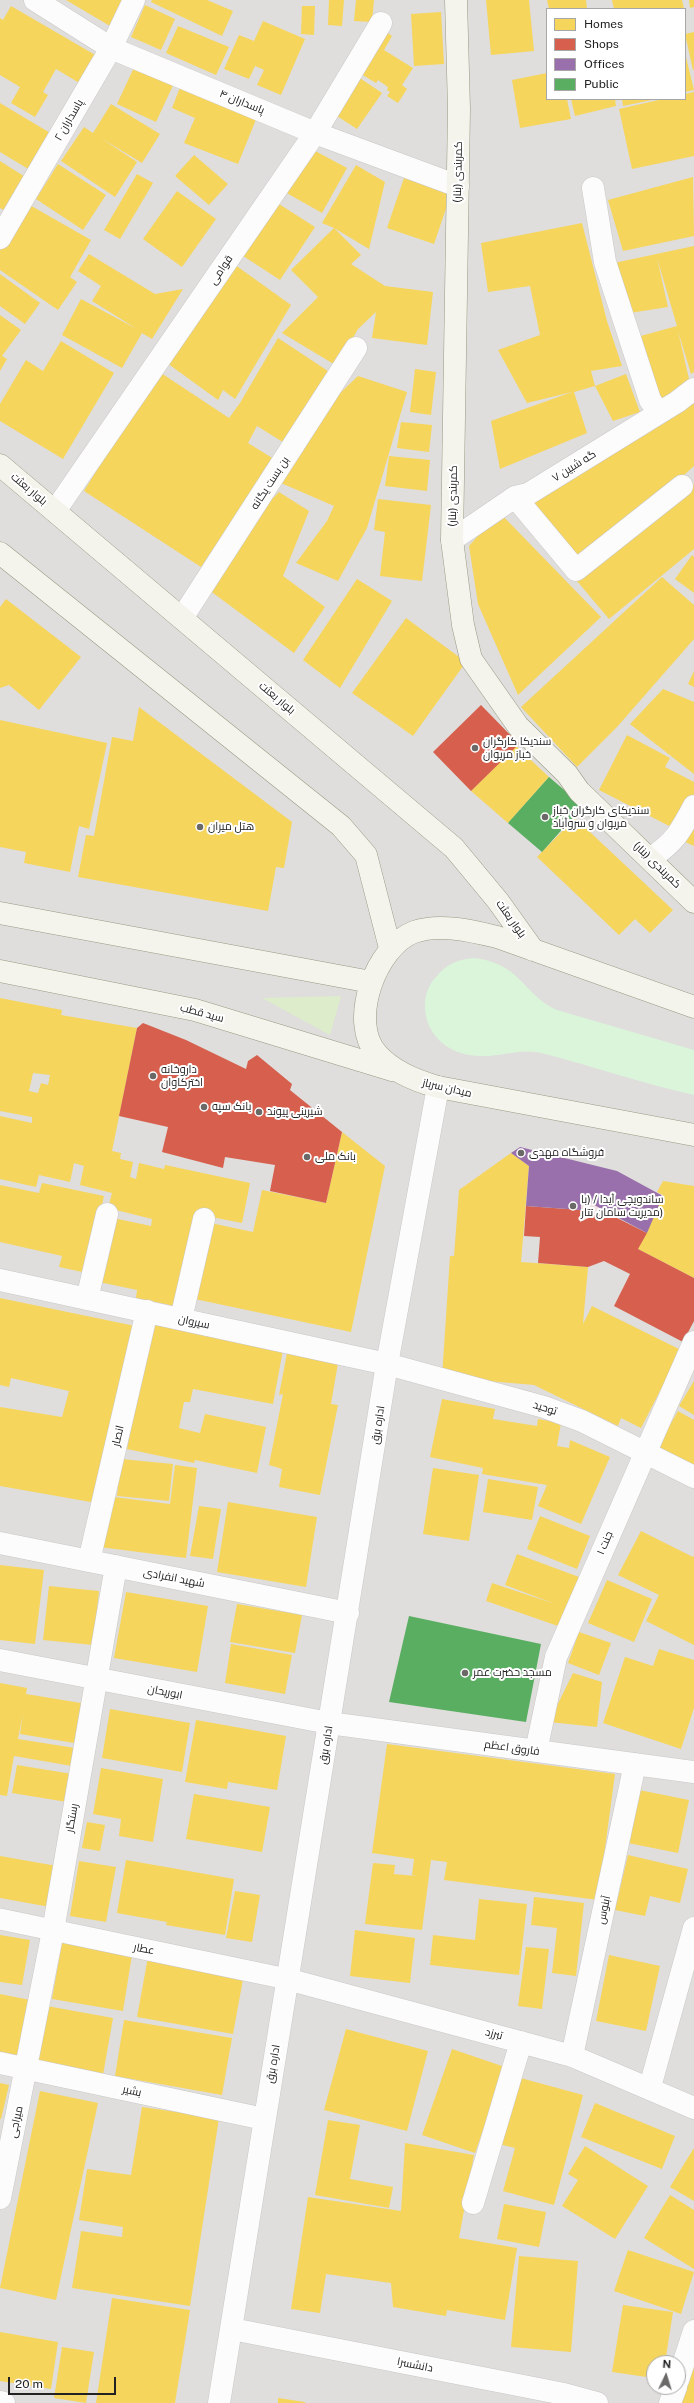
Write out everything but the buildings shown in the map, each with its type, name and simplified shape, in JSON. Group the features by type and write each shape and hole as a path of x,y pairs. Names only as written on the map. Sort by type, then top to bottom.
{"street":[{"name":"پاسداران ۴","path":"35,0 111,48 315,133 458,186"},
{"name":"پاسداران ۲","path":"0,238 111,48 134,0"},
{"name":"کمربندی (بنار)","path":"456,0 460,109 452,540 463,625 471,660 518,726 567,774 579,791 651,858 694,902"},
{"name":"قوامی","path":"55,512 315,133 380,23"},
{"path":"593,188 605,262 650,400 659,413"},
{"name":"بن بست یگانه","path":"182,618 356,348"},
{"name":"گه شبین ۷","path":"452,540 515,497 528,494 693,391"},
{"name":"بلوار بعثت","path":"0,465 454,848 498,900 533,950"},
{"path":"515,497 576,570 682,486"},
{"path":"0,553 341,826 366,855 390,948"},
{"path":"651,858 669,846 677,837 694,806"},
{"path":"0,913 371,982"},
{"name":"میدان سرباز","path":"694,1007 497,937 471,930 442,928 414,932 390,948 371,982 365,1009 367,1034 377,1054 400,1072 417,1081 438,1087 694,1135"},
{"name":"سید قطب","path":"0,971 195,1010 400,1072"},
{"name":"اداره برق","path":"219,2403 232,2329 264,2119 348,1613 387,1364 438,1087"},
{"path":"88,1299 107,1214"},
{"path":"181,1319 204,1219"},
{"name":"سیروان","path":"0,1280 387,1364"},
{"name":"انصار","path":"89,1561 147,1312"},
{"name":"جنت ۱","path":"536,1751 556,1657 644,1453 694,1342"},
{"name":"توحید","path":"387,1364 544,1406 582,1421 694,1477"},
{"name":"شهید انفرادی","path":"0,1543 348,1613"},
{"name":"رستگار","path":"27,2068 53,1931 116,1566"},
{"name":"ابوریحان","path":"0,1660 329,1723"},
{"name":"فاروق اعظم","path":"329,1723 636,1764 692,1767"},
{"name":"آبنوس","path":"572,2056 636,1764"},
{"path":"650,2087 687,1973 694,1928"},
{"name":"تبرزد","path":"288,1978 572,2056 650,2087 694,2108"},
{"path":"473,2203 521,2042"},
{"name":"بشیر","path":"0,2063 264,2119"},
{"name":"میراجی","path":"0,2198 27,2068"},
{"name":"دانشسرا","path":"232,2329 563,2399 597,2403"},
{"path":"686,2356 694,2331"},
{"path":"0,2402 4,2403"}],"lane":[{"name":"عطار","path":"0,1919 288,1978"}],"shaded area":[{"path":"0,0 694,0 694,2403 0,2403"},
{"path":"564,1176 601,1209 579,1238"}],"green space":[{"path":"475,958 491,962 513,973 536,996 557,1010 694,1050 694,1095 536,1052 480,1056 453,1050 439,1040 429,1025 425,1006 426,995 430,985 440,972 458,961"},
{"path":"341,996 330,1035 262,998"}],"place":[{"name":"سندیکا کارگران خباز مریوان","path":"475,748"},
{"name":"سندیکای کارگران خباز مریوان و سروآباد","path":"545,817"},
{"name":"هتل میران","path":"200,827"},
{"name":"داروخانه اخترکاوان","path":"153,1076"},
{"name":"بانک سپه","path":"204,1107"},
{"name":"شیرینی پیوند","path":"259,1112"},
{"name":"فروشگاه مهدی","path":"521,1153"},
{"name":"بانک ملی","path":"307,1157"},
{"name":"ساندویچی آیدا / (با مدیریت سامان تتار)","path":"573,1206"},
{"name":"مسجد حضرت عمر","path":"465,1673"}]}
